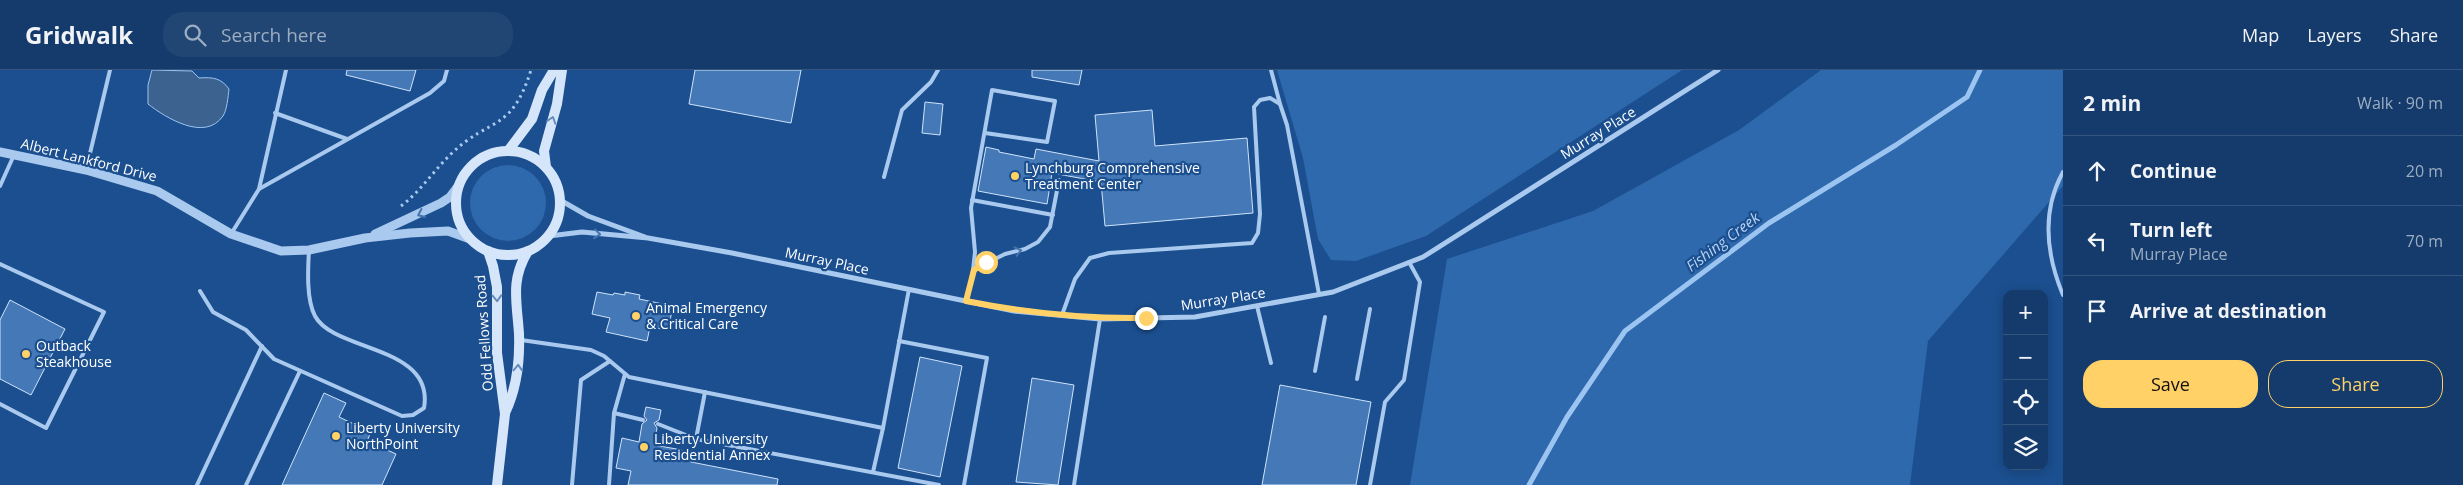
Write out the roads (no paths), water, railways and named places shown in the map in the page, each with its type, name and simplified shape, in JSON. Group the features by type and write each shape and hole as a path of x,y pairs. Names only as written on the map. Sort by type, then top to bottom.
{"main road":[{"path":"508,151 532,119 542,90 554,70"},
{"path":"546,167 544,151 557,104 562,70"},
{"path":"508,151 529,155 546,167 555,182 560,200 559,213 549,236 528,251 503,255 488,251 470,239 457,216 456,195 464,175 478,160 487,155 508,151"},
{"name":"Odd Fellows Road","path":"488,251 497,287 497,353 504,414 497,485"},
{"name":"Odd Fellows Road","path":"504,414 514,395 518,375 519,339 515,288 520,264 528,251"}],"street":[{"name":"Murray Place","path":"549,236 582,232 648,238 732,252 1014,311 1100,319 1195,317 1333,292 1409,262 1431,251 1718,70"},
{"name":"Albert Lankford Drive","path":"0,152 86,170 157,190 231,234 281,251 309,250 365,238 410,232 448,231 470,239"},
{"name":"Albert Lankford Drive","path":"365,238 427,212 450,196 459,185"},
{"name":"Murray Place","path":"560,200 588,216 648,238"}],"lane":[{"path":"86,170 110,70"},
{"path":"231,234 259,189 286,70"},
{"path":"259,189 430,93 444,81 447,70"},
{"path":"884,176 902,110 931,82 938,70"},
{"path":"1271,70 1287,125 1320,294"},
{"path":"966,301 974,270 972,200 984,133 992,90 1055,100 1047,142 984,133"},
{"path":"1062,315 1075,279 1090,258 1109,253 1252,243 1258,233 1260,214 1254,107 1260,100 1270,98 1280,104"},
{"path":"275,113 347,139"},
{"path":"0,186 14,155"},
{"path":"2063,172 2057,183 2047,218 2048,247 2063,295"},
{"path":"974,270 1005,254 1025,249 1038,242 1050,227 1059,180"},
{"path":"972,200 1052,215"},
{"path":"200,291 213,312 246,330 274,359 402,416 413,415 424,408 426,396 420,381 406,364 326,328 314,316 308,278 309,250"},
{"path":"1370,485 1385,402 1404,380 1420,282 1409,262"},
{"path":"0,404 46,428 104,312 1,266"},
{"path":"873,472 909,289"},
{"path":"1258,306 1271,363"},
{"path":"1357,379 1370,309"},
{"path":"1315,371 1325,317"},
{"path":"1074,485 1100,319"},
{"path":"519,339 591,350 610,361 629,377 883,428"},
{"path":"899,341 988,358 964,485"},
{"path":"197,485 262,346"},
{"path":"572,485 580,380 610,361"},
{"path":"246,485 300,371"},
{"path":"609,485 614,413 625,374"},
{"path":"696,439 705,392"},
{"path":"614,413 643,420"},
{"path":"658,424 696,439 939,485"}],"waterway":[{"name":"Fishing Creek","path":"1529,485 1567,417 1625,331 1769,223 1896,145 1967,97 1980,70"}],"place":[{"name":"Lynchburg Comprehensive Treatment Center","path":"1015,176"},
{"name":"Animal Emergency & Critical Care","path":"636,316"},
{"name":"Outback Steakhouse","path":"26,354"},
{"name":"Liberty University NorthPoint","path":"336,436"},
{"name":"Liberty University Residential Annex","path":"644,447"}]}
